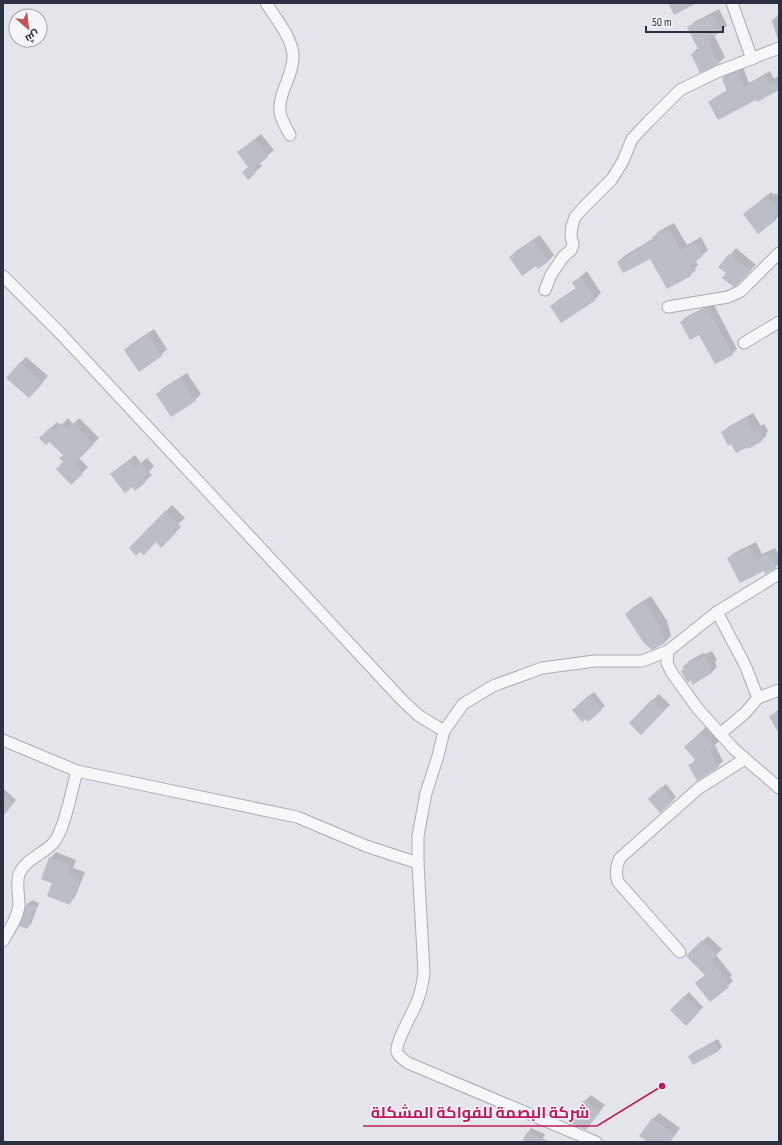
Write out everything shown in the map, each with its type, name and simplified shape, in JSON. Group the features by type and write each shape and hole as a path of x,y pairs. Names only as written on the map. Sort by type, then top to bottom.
{"street":[{"path":"266,3 288,38 293,55 291,70 282,95 280,113 290,135"},
{"path":"732,3 752,59"},
{"path":"545,290 551,275 563,257 571,250 573,245 571,236 572,226 575,217 612,179 623,161 632,139 680,90 717,72 779,48"},
{"path":"668,307 728,297 741,291 779,253"},
{"path":"3,276 60,333 403,701 418,715 444,731"},
{"path":"744,343 779,322"},
{"path":"596,1142 408,1063 397,1051 398,1043 416,1004 422,986 424,972 418,864 418,836 426,794 444,731 463,704 493,686 542,668 595,662 642,661 668,651 717,612 779,574"},
{"path":"717,612 742,660 758,698"},
{"path":"668,651 667,663 672,673 698,709 734,749 779,788"},
{"path":"720,734 745,713 758,698 770,695 779,690"},
{"path":"3,740 77,771 297,817 366,846 418,864"},
{"path":"680,952 618,882 616,876 617,864 620,858 699,788 745,759"},
{"path":"3,941 16,916 19,905 19,875 26,864 49,848 56,840 62,829 77,771"}],"building":[{"path":"668,3 697,3 674,15"},
{"path":"712,14 721,32 708,39 719,64 700,73 691,54 699,51 687,27"},
{"path":"738,71 744,87 765,75 769,83 773,80 779,90 718,120 708,102 727,92 722,78"},
{"path":"255,139 268,157 253,169 256,173 248,180 242,172 248,167 237,152"},
{"path":"765,197 767,200 769,199 779,211 779,214 774,217 776,220 758,234 743,214"},
{"path":"668,228 681,250 695,242 703,256 695,261 696,263 690,266 693,271 689,273 691,276 667,289 650,259 623,273 617,262 654,240 652,237"},
{"path":"533,240 549,261 538,269 536,266 522,276 509,257"},
{"path":"729,254 751,271 734,287 722,278 726,273 718,267"},
{"path":"581,277 596,300 561,323 550,306 576,289 572,282"},
{"path":"708,308 733,355 715,364 699,335 690,340 680,322"},
{"path":"147,334 162,356 139,372 124,350"},
{"path":"20,362 43,383 29,398 6,378"},
{"path":"181,378 196,401 171,417 156,394"},
{"path":"747,418 754,431 758,429 763,438 760,439 761,442 736,453 731,444 728,446 721,432"},
{"path":"61,423 67,429 73,423 94,444 74,464 83,474 71,485 56,469 63,462 59,458 63,455 49,442 46,445 39,438 51,427 54,430"},
{"path":"129,460 134,468 141,463 149,473 143,478 146,482 135,491 132,487 125,493 110,474"},
{"path":"165,511 179,524 173,531 176,533 161,548 156,542 144,555 140,552 136,556 129,548"},
{"path":"750,547 757,559 769,553 776,568 765,574 764,571 740,583 727,558"},
{"path":"645,601 661,627 665,643 652,650 643,642 625,614"},
{"path":"705,656 711,667 709,668 712,673 692,685 691,680 688,683 681,671 684,669 682,667 697,658 699,660"},
{"path":"589,695 602,710 588,722 586,719 582,722 572,710"},
{"path":"652,699 664,711 641,735 629,723"},
{"path":"779,711 779,734 769,716"},
{"path":"701,732 715,747 710,751 719,767 697,781 688,765 696,761 684,747"},
{"path":"661,787 673,801 660,813 648,799"},
{"path":"3,796 13,804 3,816"},
{"path":"49,857 71,866 68,874 80,879 70,905 47,896 52,883 41,879"},
{"path":"27,903 36,907 27,929 19,926"},
{"path":"702,940 717,955 712,961 728,981 725,983 729,987 710,1002 695,983 705,975 686,956"},
{"path":"684,996 700,1011 686,1026 670,1010"},
{"path":"714,1042 719,1051 693,1065 688,1056"},
{"path":"584,1100 600,1112 586,1130 568,1122"},
{"path":"652,1118 675,1135 669,1142 648,1142 639,1136"},
{"path":"527,1132 551,1142 522,1142"}],"place":[{"name":"شركة البصمة للفواكة المشكلة","path":"662,1086"}]}
